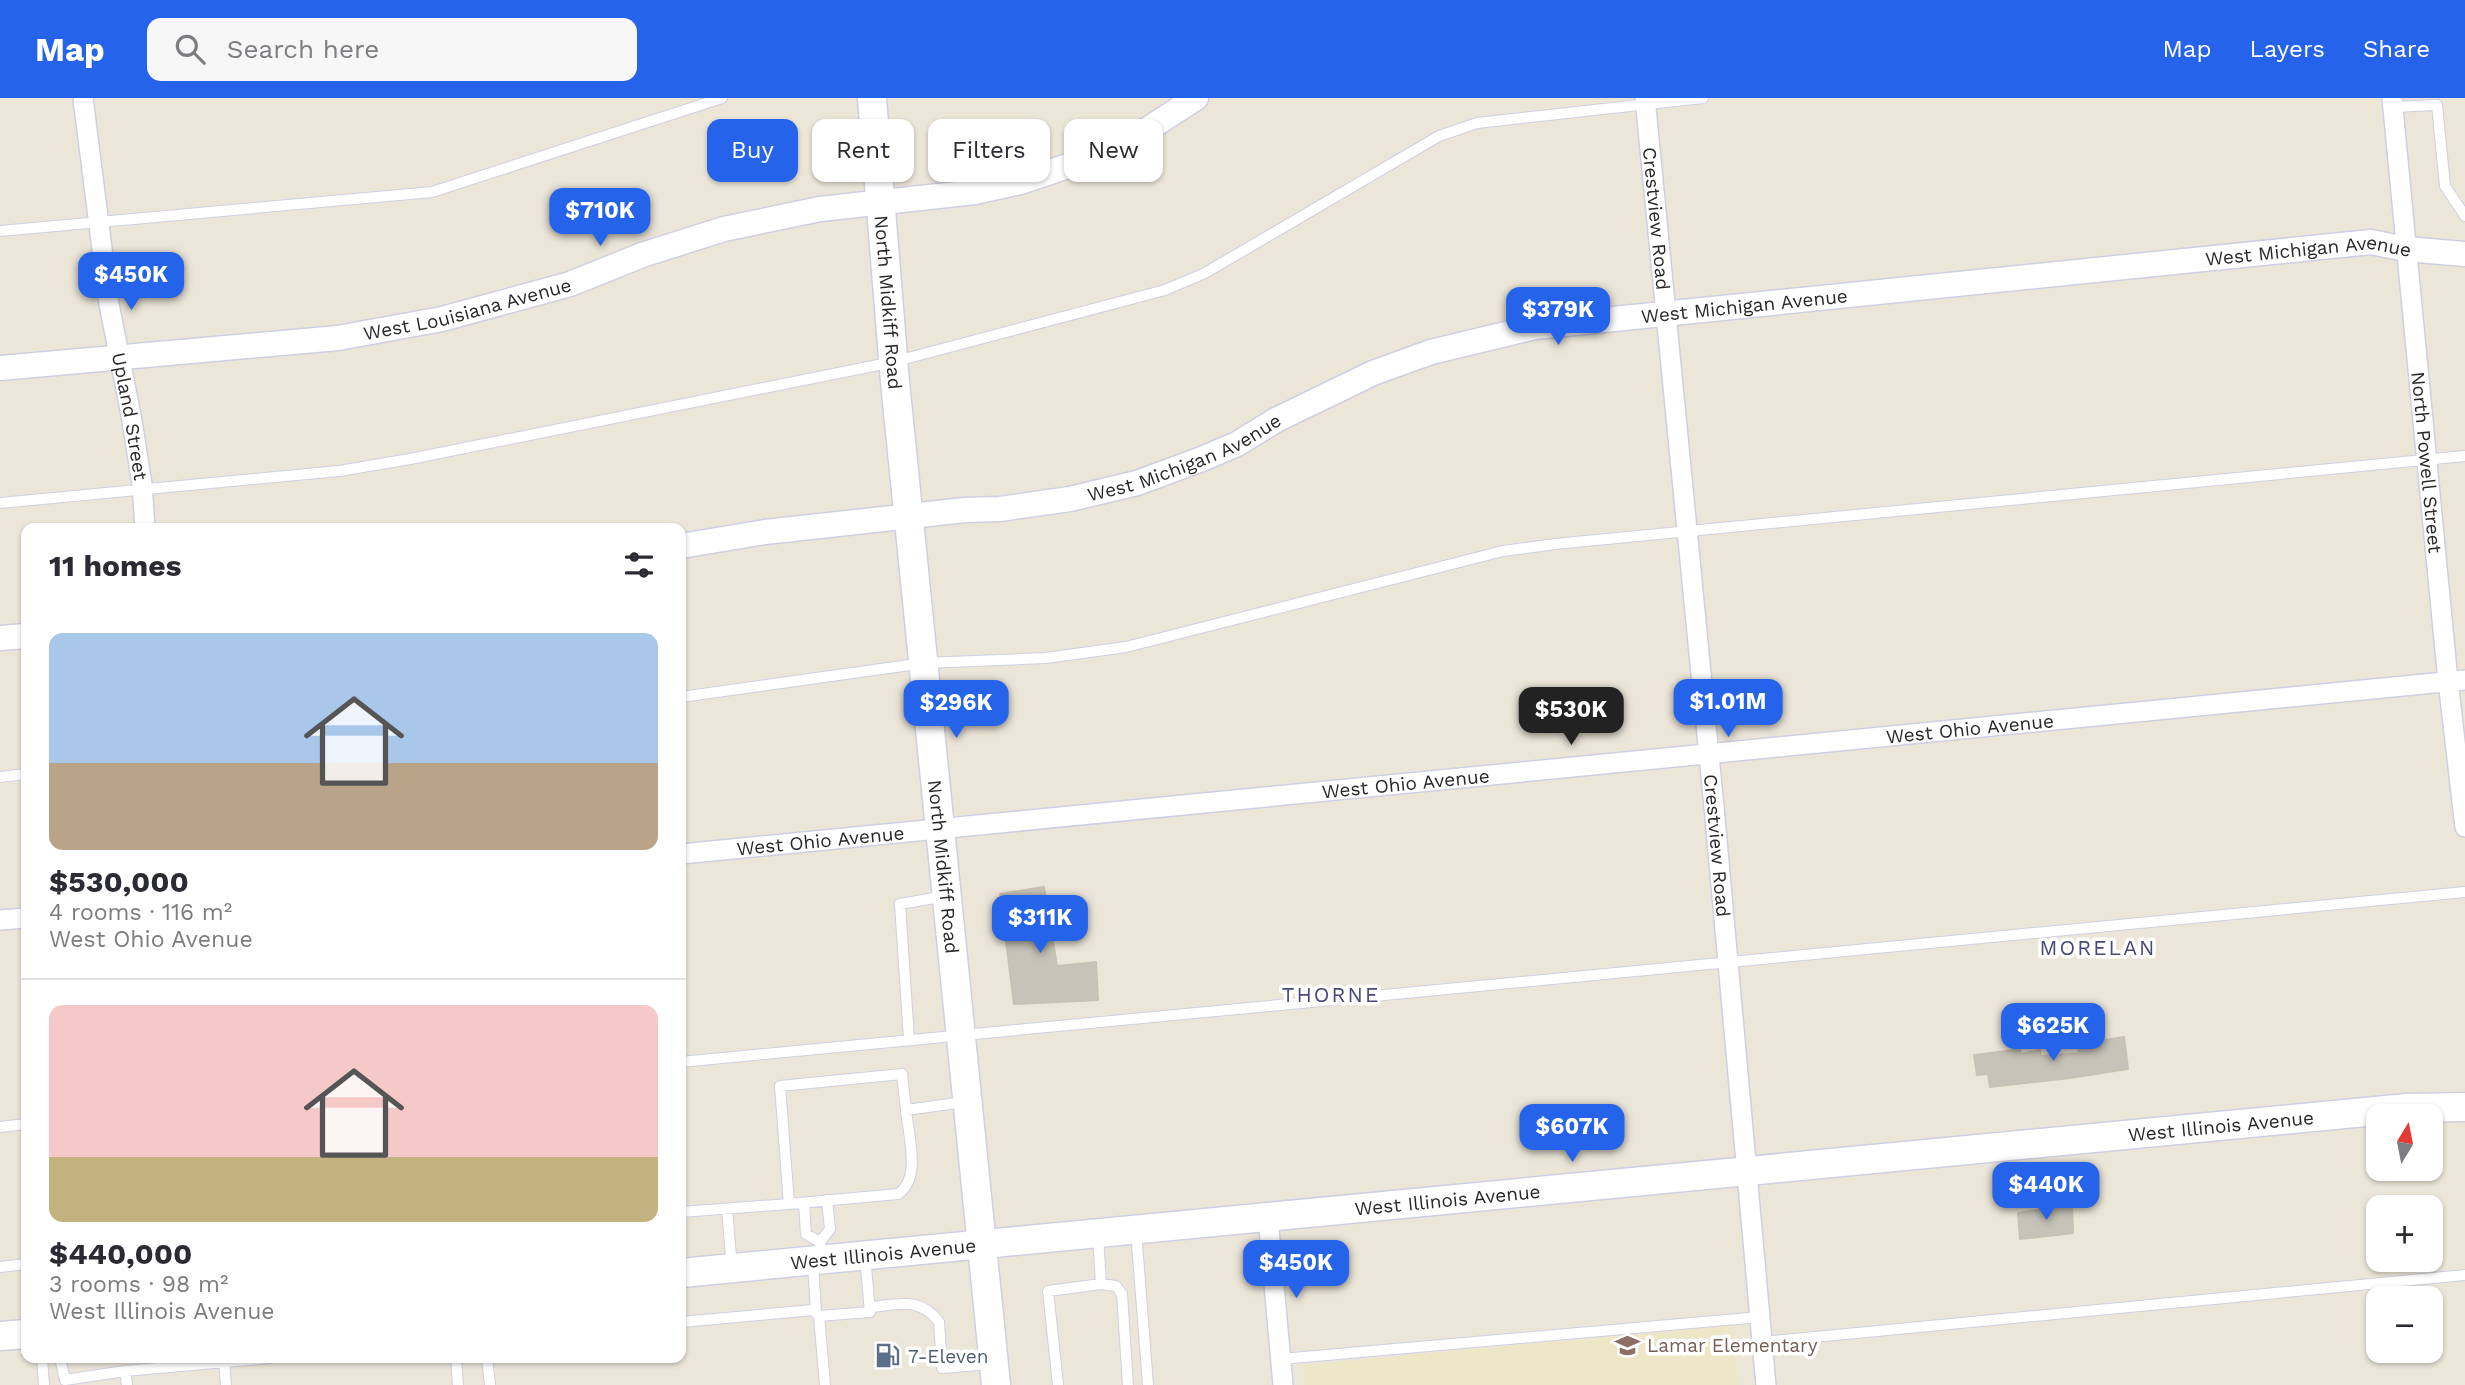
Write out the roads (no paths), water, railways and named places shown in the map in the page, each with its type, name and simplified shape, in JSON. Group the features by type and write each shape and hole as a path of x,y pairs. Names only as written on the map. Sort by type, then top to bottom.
{"main road":[{"name":"North Midkiff Road","path":"872,98 893,362 995,1374"},
{"name":"West Illinois Avenue","path":"686,1273 818,1254 865,1256 2407,1108 2465,1107"},
{"path":"0,1336 21,1334"}],"street":[{"name":"Upland Street","path":"83,98 108,304 142,490 145,523"},
{"name":"West Louisiana Avenue","path":"0,368 338,338 442,319 570,284 642,255 724,229 792,214 975,192 1038,177 1117,146 1196,98"},
{"name":"Crestview Road","path":"1645,101 1709,754 1766,1385"},
{"name":"North Powell Street","path":"2392,102 2427,460 2457,680 2465,827"},
{"name":"West Michigan Avenue","path":"686,545 765,532 965,510 1000,509 1070,499 1148,480 1237,444 1276,420 1346,386 1431,352 1535,327 2371,242 2406,249 2465,254"},
{"path":"0,638 21,636"},
{"name":"West Ohio Avenue","path":"686,854 2457,680"},
{"path":"0,920 21,918"},
{"path":"1268,1218 1283,1385"}],"lane":[{"path":"0,231 432,192 722,98"},
{"path":"0,503 340,471 893,362 1165,290 1205,273 1439,136 1477,123 1645,101 1703,98"},
{"path":"2392,102 2437,105 2445,186 2465,216"},
{"path":"686,696 923,663 1046,658 1126,647 1503,551 2465,456"},
{"path":"0,776 21,774"},
{"path":"686,1061 2465,892"},
{"path":"909,1039 900,904 947,896"},
{"path":"686,1212 804,1203 898,1194 904,1190 912,1168 902,1074 780,1086 789,1204"},
{"path":"906,1110 968,1102"},
{"path":"0,1127 21,1125"},
{"path":"825,1385 817,1314 818,1254 830,1229 827,1200"},
{"path":"804,1203 806,1234 818,1254"},
{"path":"727,1209 732,1268"},
{"path":"1136,1230 1149,1385"},
{"path":"1098,1234 1101,1284"},
{"path":"686,1322 813,1310 817,1314 870,1312 865,1256"},
{"path":"0,1267 21,1265"},
{"path":"1762,1342 2465,1275"},
{"path":"1058,1385 1048,1291 1101,1284 1116,1286 1122,1294 1128,1385"},
{"path":"870,1307 912,1303 923,1307 939,1322 942,1368 995,1374"},
{"path":"1281,1359 1760,1317"},
{"path":"42,1363 44,1385"},
{"path":"61,1363 66,1382 125,1371 213,1363"},
{"path":"224,1363 226,1385"},
{"path":"456,1363 458,1385"},
{"path":"488,1363 490,1385"},
{"path":"125,1371 127,1385"}],"place":[{"name":"Lamar Elementary","path":"1627,1345"},
{"name":"7-Eleven","path":"888,1356"}],"district":[{"name":"MORELAN","path":"2098,948"},
{"name":"THORNE","path":"1331,995"}]}
